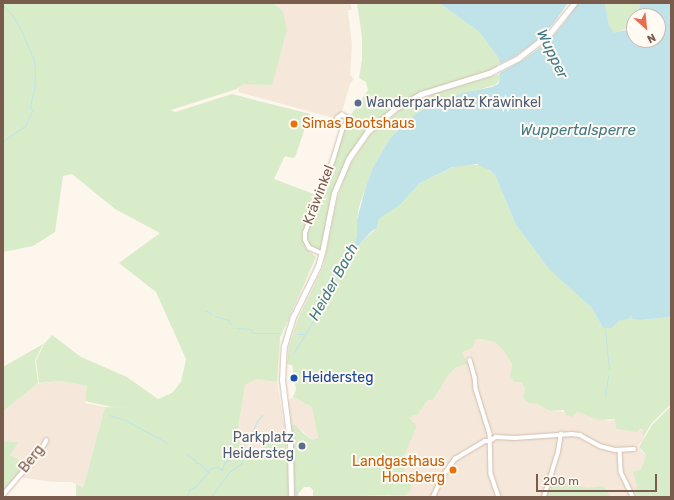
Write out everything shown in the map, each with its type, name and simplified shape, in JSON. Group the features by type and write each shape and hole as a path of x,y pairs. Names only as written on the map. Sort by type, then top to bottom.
{"main road":[{"path":"292,497 290,443 282,380 283,352 291,323 315,274 322,254 337,185 349,158 367,132 389,112 417,95 484,75 510,64 540,42 560,23 574,3"}],"street":[{"name":"Kräwinkel","path":"322,254 309,248 305,240 305,233 333,160 343,127"},
{"path":"470,360 475,377 476,388 490,434 492,447 492,481 499,497"},
{"path":"544,497 558,452 561,434"},
{"path":"433,497 443,476 456,459 485,441 490,441 496,437 515,438 561,434 580,435 600,446 620,450 634,449"},
{"name":"Berg","path":"3,495 40,452 46,441"},
{"path":"620,450 621,472 632,497"}],"shaded area":[{"path":"273,3 350,3 352,10 348,10 352,45 350,75 354,79 350,84 343,108 337,119 238,92 240,84 272,84 283,11"},
{"path":"479,339 495,342 504,351 525,389 523,398 528,403 537,404 550,411 577,412 609,421 616,419 616,429 643,430 644,439 638,446 646,455 641,469 634,471 633,473 637,486 635,489 637,497 610,497 607,490 593,488 543,497 389,497 392,494 406,495 411,478 404,475 403,456 417,426 410,418 414,415 417,416 428,400 433,400 448,376 456,367 462,352 475,340"},
{"path":"256,379 277,382 286,437 270,441 253,456 240,445 238,429 245,385"},
{"path":"60,381 87,386 85,403 105,407 83,488 72,482 53,482 19,477 28,465 10,455 19,442 3,441 3,411 35,384"},
{"path":"293,397 312,407 318,438 312,440 296,425 290,425 287,404"}],"green space":[{"path":"6,3 273,3 283,11 287,30 272,85 243,84 237,89 171,110 175,112 232,94 310,114 295,157 292,158 285,156 274,179 319,196 303,238 308,250 316,257 280,338 277,382 256,379 245,385 238,429 240,445 253,456 270,441 286,437 290,497 76,497 76,484 83,488 105,407 139,408 112,407 85,401 87,386 60,381 39,383 36,361 44,344 52,335 81,357 127,377 158,399 172,393 181,382 186,359 156,292 119,263 160,233 115,209 72,174 63,176 55,232 33,246 3,252 3,5"},
{"path":"357,3 439,3 478,31 499,59 499,69 417,95 373,126 342,172 322,254 313,252 305,238 348,119 368,90 366,82 359,78 362,60 362,37"},
{"path":"601,3 641,3 638,8 626,8 626,28 615,34 611,31 609,26 605,4"},
{"path":"500,74 500,80 495,85 449,98 429,106 414,115 391,137 373,167 366,186 359,207 357,236 353,248 359,246 362,241 377,228 379,219 400,205 420,183 458,165 482,165 495,175 516,225 543,261 592,308 603,328 612,328 619,321 631,315 634,319 640,320 671,317 671,404 651,424 643,438 643,430 640,429 637,432 616,429 615,419 599,420 577,412 572,417 566,415 564,410 550,411 537,404 528,403 523,398 525,389 521,382 514,382 510,375 512,365 504,351 495,342 479,339 475,340 472,348 462,352 467,364 456,367 448,376 433,400 428,400 417,416 414,415 410,418 417,426 404,456 404,475 411,478 412,482 411,490 406,495 313,497 313,490 310,487 304,487 298,494 299,497 293,497 293,459 290,425 296,425 312,440 318,438 312,407 293,397 296,390 292,365 287,364 289,346 298,319 323,267 336,203 347,169 370,135 401,109 435,93"},
{"path":"43,344 35,361 38,383 3,411 3,367"},
{"path":"671,406 671,497 637,497 635,489 637,486 633,473 634,471 641,469 646,455 639,447 652,425"},
{"path":"3,441 19,442 10,455 27,464 3,493"},
{"path":"554,481 588,488 603,486 607,490 610,497 545,497 549,483"}],"water":[{"name":"Wuppertalsperre","path":"439,3 605,3 609,26 614,33 626,30 626,48 666,48 666,8 639,8 641,3 671,3 671,317 640,320 632,319 631,315 628,319 619,321 612,328 603,328 592,308 549,269 516,225 495,175 477,164 453,167 420,183 400,205 379,219 377,228 362,241 356,250 354,250 353,248 357,236 357,220 366,186 373,167 391,137 414,115 429,106 463,93 492,87 498,84 500,80 499,59 478,31"}],"pier":[{"path":"568,3 578,3 549,41 523,60 498,74 497,65 514,57 536,41 553,24"}],"waterway":[{"path":"3,6 13,16 21,30 34,60 35,71 34,89 30,107 32,111 25,126 3,141"},
{"name":"Heider Bach","path":"294,352 321,308 344,261 354,250"},
{"path":"206,311 211,314"},
{"path":"215,316 228,320 231,324"},
{"path":"237,328 250,329 253,333 279,333"},
{"path":"605,329 609,370"},
{"name":"Heider Bach","path":"297,334 305,334"},
{"path":"605,397 608,375"},
{"path":"109,415 127,421 167,443"},
{"path":"211,497 229,472 241,464 243,459 241,451 244,446 243,442 253,431 257,421 262,415"},
{"path":"187,455 195,460 196,463 199,463 208,472 211,468 218,467 222,470 224,463 241,452"},
{"path":"187,497 189,490 196,486 208,472"},
{"name":"Heider Bach","path":"296,490 297,497"}],"place":[{"name":"Wanderparkplatz Kräwinkel","path":"358,103"},
{"name":"Simas Bootshaus","path":"294,124"},
{"name":"Heidersteg","path":"294,378"},
{"name":"Parkplatz Heidersteg","path":"302,446"},
{"name":"Landgasthaus Honsberg","path":"453,470"}],"water label":[{"name":"Wupper","path":"552,54"}]}
